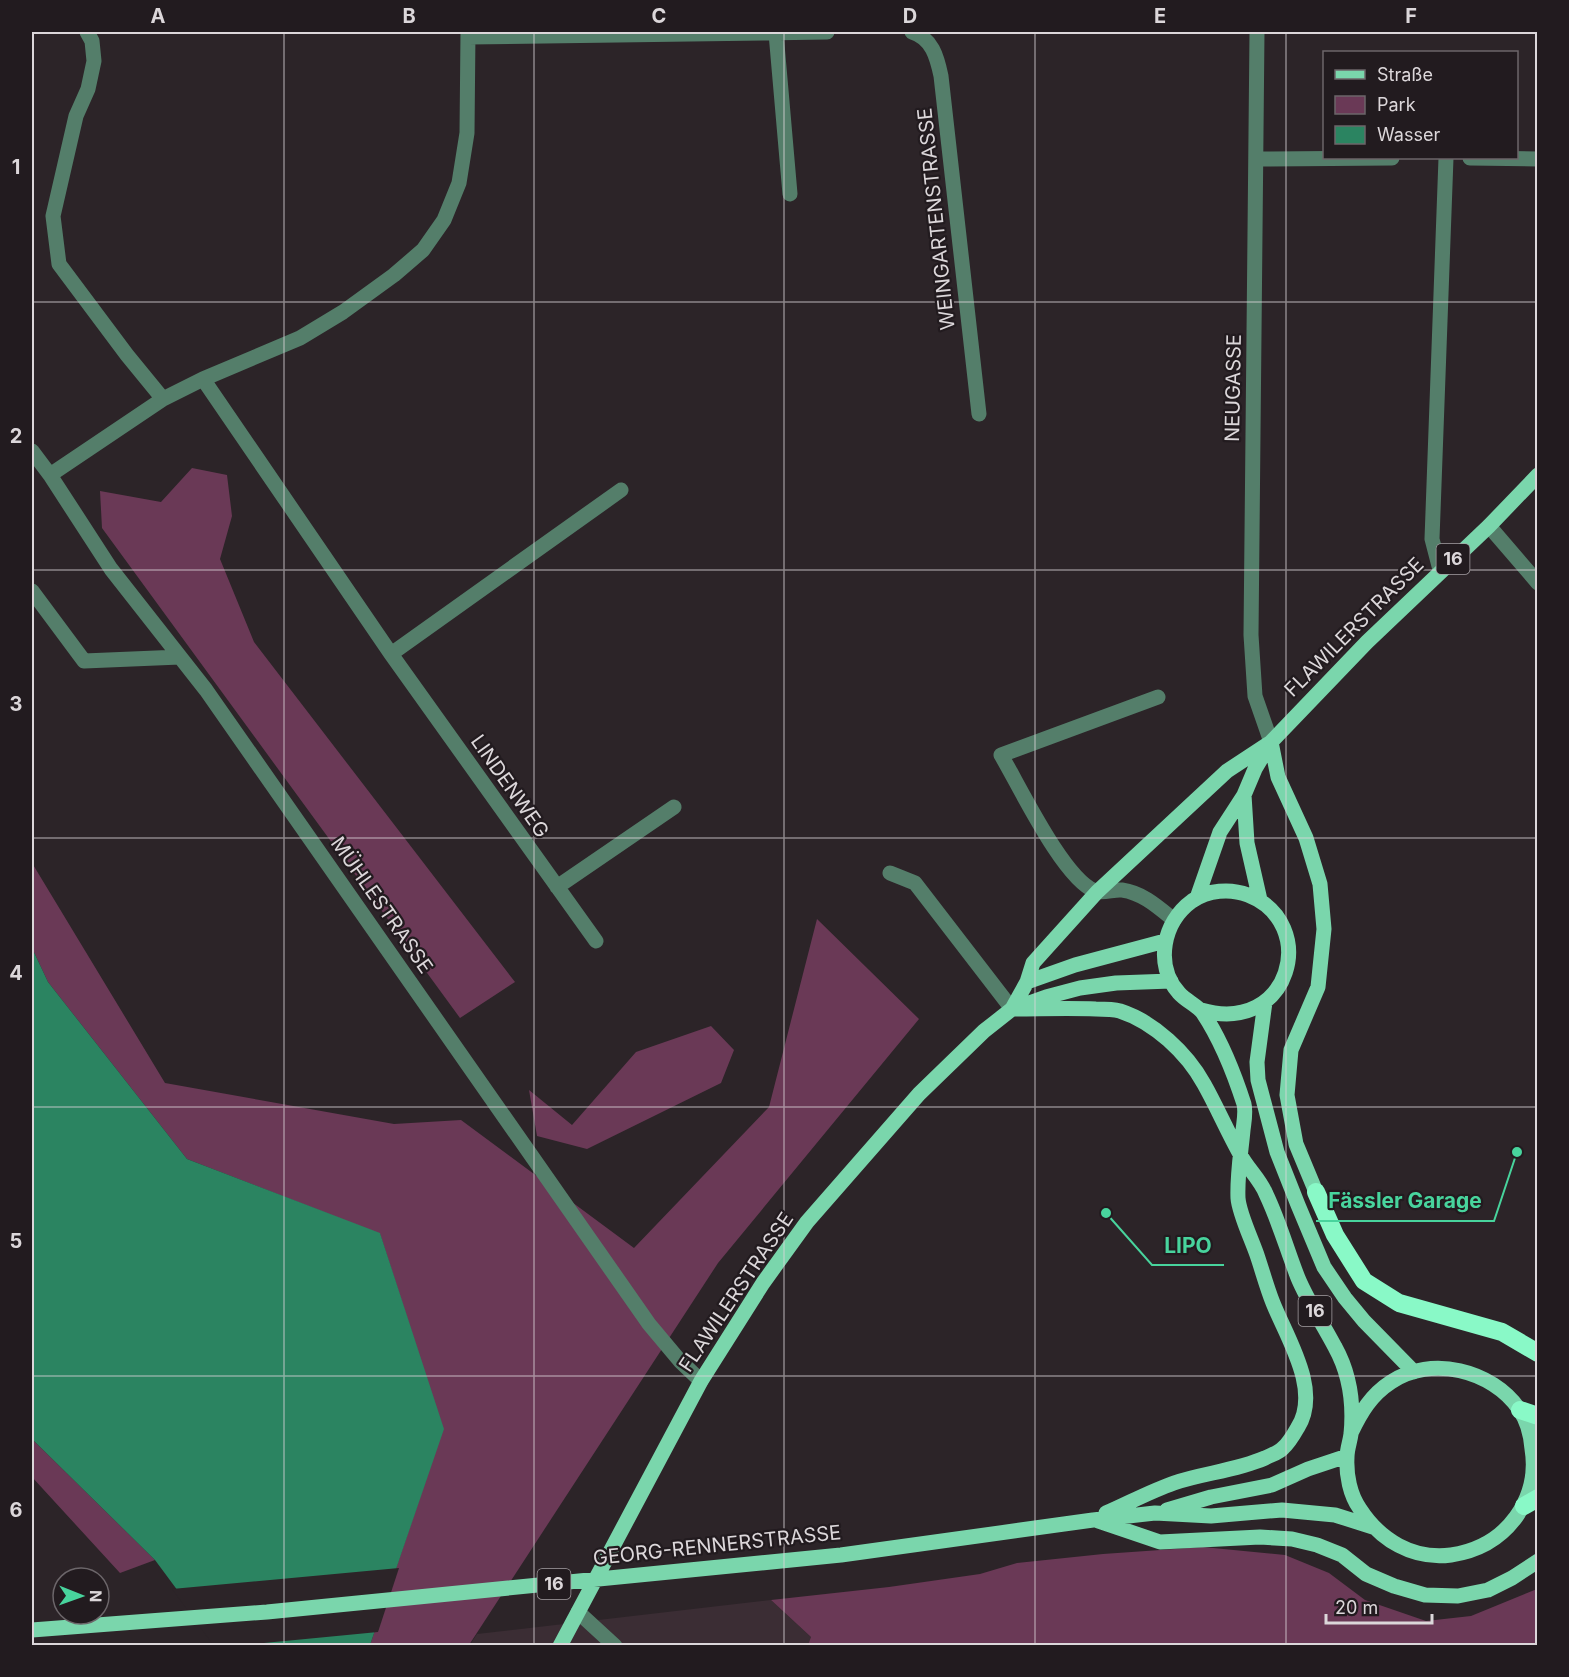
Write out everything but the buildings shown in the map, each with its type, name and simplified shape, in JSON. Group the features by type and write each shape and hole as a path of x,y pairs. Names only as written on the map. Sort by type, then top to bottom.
{"highway":[{"path":"1316,1192 1335,1235 1365,1281 1399,1303 1502,1332 1538,1353"}],"main road":[{"name":"FLAWILERSTRASSE","path":"1197,898 1220,832 1244,795 1255,769 1271,742 1440,570 1489,526 1538,476"},
{"name":"FLAWILERSTRASSE","path":"1012,1009 1027,982 1033,963 1097,892 1227,771 1271,742"},
{"path":"1271,742 1278,777 1306,838 1320,884 1324,929 1318,987 1291,1050 1287,1095 1296,1144 1316,1192"},
{"name":"FLAWILERSTRASSE","path":"1244,795 1247,843 1260,900"},
{"path":"1213,892 1244,893 1260,900 1276,916 1287,938 1288,962 1281,984 1265,1002 1251,1011 1234,1015 1217,1015 1189,1003 1178,993 1171,981 1165,962 1165,940 1174,920 1184,907 1197,898 1213,892"},
{"path":"1027,982 1165,940"},
{"name":"FLAWILERSTRASSE","path":"560,1646 701,1381 764,1283 807,1222 926,1088 984,1031 1012,1009 1080,988 1116,983 1171,981"},
{"name":"16","path":"1265,1002 1257,1062 1258,1080 1276,1152 1324,1267 1364,1322 1414,1372"},
{"path":"1012,1009 1117,1010 1145,1022 1177,1048 1203,1082 1241,1156"},
{"path":"1093,1520 1175,1483 1249,1465 1282,1450 1300,1424 1305,1400 1304,1374 1273,1302 1238,1200 1245,1108 1218,1040 1201,1010"},
{"name":"16","path":"1241,1156 1265,1191 1299,1281 1341,1357 1350,1381 1351,1434 1347,1456 1348,1482 1358,1506 1373,1527 1393,1543 1416,1553 1441,1556 1466,1553 1489,1543 1509,1526 1531,1502 1534,1460 1529,1413 1486,1380 1463,1371 1439,1368 1414,1372 1393,1381 1375,1395 1360,1413 1351,1434"},
{"name":"GEORG-RENNERSTRASSE","path":"32,1630 267,1612 841,1555 1155,1513 1211,1497 1272,1485 1308,1469 1347,1456"},
{"name":"GEORG-RENNERSTRASSE","path":"1155,1513 1211,1516 1282,1510 1335,1515 1373,1527"},
{"path":"1093,1520 1160,1542 1260,1537 1292,1539 1317,1545 1342,1555 1366,1574 1394,1586 1425,1595 1458,1596 1488,1590 1538,1561"}],"street":[{"path":"87,32 92,41 94,61 88,89 76,116 53,216 59,264 163,399"},
{"path":"50,475 163,399 203,379 300,338 394,275 423,250 444,220 459,183 467,133 468,34 827,32"},
{"name":"WEINGARTENSTRASSE","path":"912,32 927,40 936,54 941,76 979,414"},
{"name":"NEUGASSE","path":"1257,32 1251,635 1255,696 1271,742"},
{"path":"776,33 790,194"},
{"path":"1256,159 1323,159"},
{"path":"1440,570 1432,539 1446,159"},
{"path":"1518,159 1538,159"},
{"name":"LINDENWEG","path":"203,379 391,654 596,941"},
{"name":"MÜHLESTRASSE","path":"32,451 111,569 206,690 649,1324 680,1361 701,1381"},
{"path":"391,654 621,490"},
{"path":"1489,526 1538,583"},
{"path":"32,591 84,661 180,657"},
{"path":"1158,697 1001,755 1063,862 1081,883 1097,892 1121,890 1140,895 1174,920"},
{"path":"557,887 674,807"},
{"path":"890,873 915,883 1012,1009"},
{"path":"578,1612 615,1646"}],"shaded area":[{"path":"771,1600 811,1637 808,1646 469,1646 477,1634"}],"green space":[{"path":"192,468 227,475 232,516 220,559 254,642 515,982 460,1018 102,528 100,491 161,502"},
{"path":"32,863 165,1083 394,1124 461,1120 634,1248 769,1107 817,919 919,1019 718,1263 469,1645 370,1645 443,1429 380,1234 187,1159 48,982 32,948"},
{"path":"711,1026 734,1050 721,1083 587,1149 537,1136 529,1090 572,1125 636,1052"},
{"path":"32,1439 155,1560 120,1573 32,1477"},
{"path":"1203,1547 1285,1555 1329,1573 1365,1600 1426,1621 1471,1616 1537,1589 1537,1645 808,1645 811,1637 771,1600 980,1574 1017,1563"}],"water":[{"path":"32,948 48,982 187,1159 380,1233 444,1429 370,1645 218,1645 155,1560 32,1439"}],"pier":[{"path":"399,1568 378,1632 264,1643 214,1646 172,1589"}],"place":[{"name":"Fässler Garage","path":"1517,1152"},
{"name":"LIPO","path":"1106,1213"}]}
